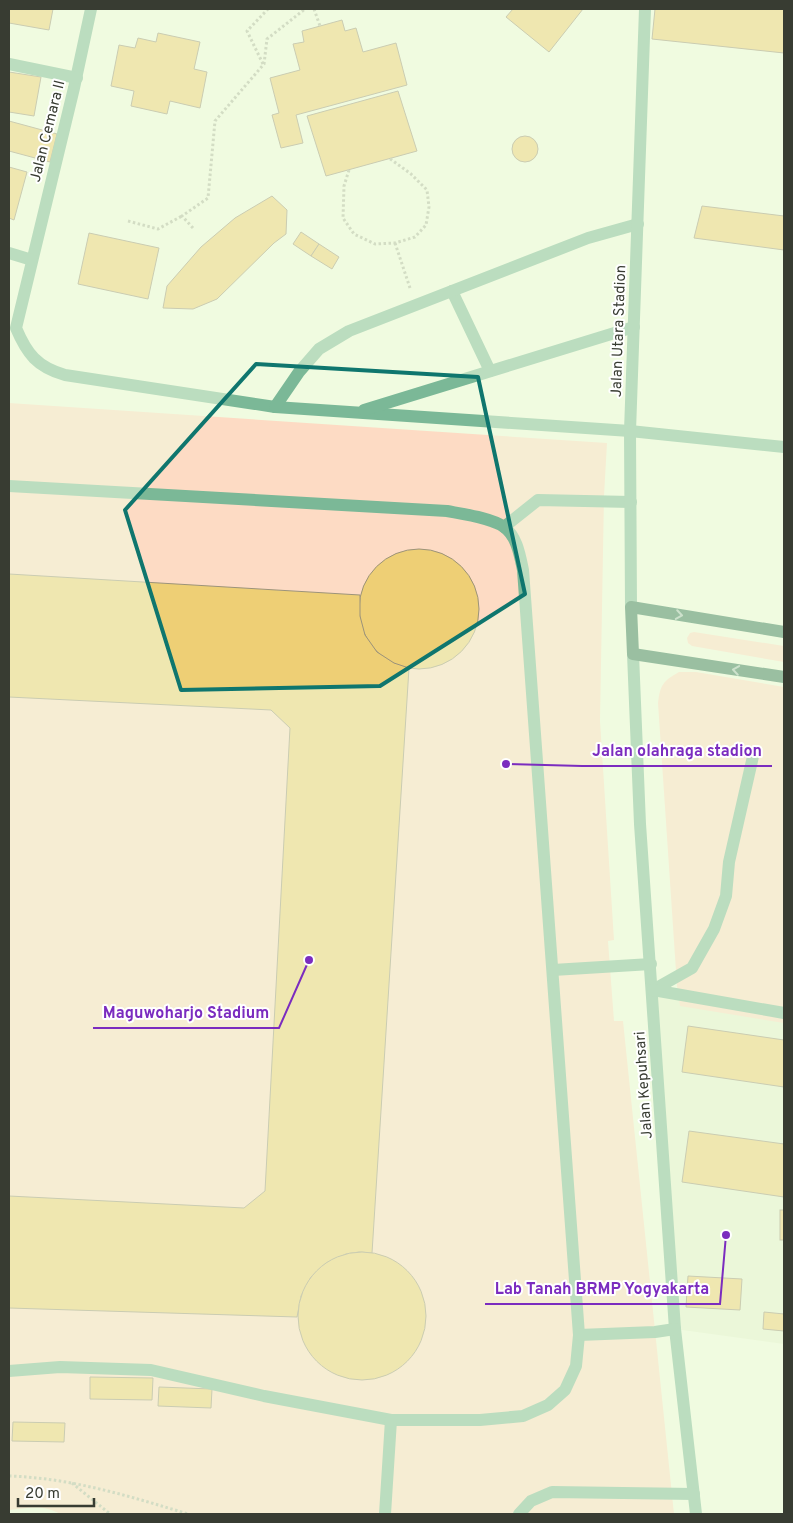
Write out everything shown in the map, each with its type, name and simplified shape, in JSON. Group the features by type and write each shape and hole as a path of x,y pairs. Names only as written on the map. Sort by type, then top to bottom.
{"main road":[{"path":"631,607 784,632"},
{"name":"Jalan Utara Stadion","path":"631,607 633,654"},
{"path":"633,654 784,677"}],"street":[{"name":"Jalan Cemara II","path":"91,9 16,328 25,348 39,362 52,371 65,375 275,406 630,430 784,447"},
{"name":"Jalan Utara Stadion","path":"631,607 630,430 645,9"},
{"path":"9,64 76,78"},
{"path":"275,406 299,372 319,349 349,331 588,238 638,224"},
{"path":"9,253 32,260"},
{"path":"452,291 490,371"},
{"path":"357,412 634,327"},
{"path":"9,486 447,511 482,518 504,527 511,535 520,552 523,570 579,1335 576,1366 566,1390 548,1405 523,1416 480,1420 391,1420 264,1396 151,1370 60,1367 9,1371"},
{"path":"504,527 538,500 631,502"},
{"name":"Jalan Kepuhsari","path":"633,654 640,824 675,1329 696,1514"},
{"path":"653,990 692,968 714,929 726,896 729,862 754,752"},
{"path":"553,970 650,964"},
{"path":"653,990 784,1013"},
{"path":"579,1335 655,1332 675,1329"},
{"path":"385,1514 391,1420"},
{"path":"519,1514 531,1500 552,1492 694,1494"}],"path":[{"path":"264,64 247,31 268,9"},
{"path":"128,221 158,230 208,198 215,121 264,64 267,39 305,9"},
{"path":"314,9 320,26"},
{"path":"349,170 344,186 342,218 354,234 375,244 395,243 415,237 426,225 429,207 427,190 411,174 389,158"},
{"path":"182,216 192,228"},
{"path":"395,243 415,304"},
{"path":"9,1476 32,1476 72,1482 188,1514"},
{"path":"72,1482 110,1514"}],"highlighted area":[{"path":"256,364 478,377 525,594 380,686 181,690 125,510"}],"shaded area":[{"path":"9,403 607,443 604,496 600,721 614,940 608,941 614,1021 623,1021 674,1514 60,1514 42,1508 9,1510"},
{"path":"694,632 784,646 784,662 692,646 688,643 687,638 690,633"},
{"path":"679,672 696,672 784,687 784,1023 680,1006 677,986 658,703 663,684"},
{"path":"653,990 784,1015 784,1344 675,1329"}],"building":[{"path":"9,9 53,9 49,30 9,23"},
{"path":"513,9 583,9 549,52 506,17"},
{"path":"655,9 784,9 784,53 652,39"},
{"path":"342,20 345,31 356,28 363,52 396,43 407,85 296,115 303,143 281,148 272,115 279,113 270,78 300,70 293,44 304,42 302,31"},
{"path":"158,33 200,42 194,69 207,72 200,108 170,101 167,114 131,106 134,91 111,86 119,45 135,48 138,38 156,42"},
{"path":"9,72 41,77 34,116 9,112"},
{"path":"398,91 417,151 326,176 307,116"},
{"path":"9,121 57,134 50,162 9,151"},
{"path":"525,136 534,140 538,149 534,158 525,162 516,158 512,149 516,140"},
{"path":"9,167 27,172 14,220 9,218"},
{"path":"272,196 287,210 286,234 274,243 217,299 193,309 163,308 167,286 201,247 235,218"},
{"path":"702,206 784,216 784,250 694,238"},
{"path":"301,232 319,244 311,256 293,244"},
{"path":"89,233 159,248 148,299 78,284"},
{"path":"319,244 339,257 332,269 311,256"},
{"path":"419,549 431,550 442,554 452,559 461,567 469,576 474,586 478,597 478,621 474,632 469,642 461,651 452,659 442,664 431,668 419,669 407,668 396,664 386,659 377,651 369,642 364,632 360,621 359,609 360,597 364,586 369,576 377,567 386,559 396,554 407,550"},
{"path":"9,574 360,595 360,616 365,635 377,652 394,663 409,668 372,1253 346,1254 326,1263 311,1277 301,1296 297,1317 9,1308 9,1196 244,1208 265,1191 290,728 271,710 9,697"},
{"path":"688,1026 784,1040 784,1087 682,1072"},
{"path":"689,1131 784,1144 784,1197 682,1182"},
{"path":"780,1210 784,1210 784,1240 780,1240"},
{"path":"362,1252 386,1257 407,1271 421,1292 426,1316 421,1340 407,1361 386,1375 362,1380 338,1375 317,1361 303,1340 298,1316 303,1292 317,1271 338,1257"},
{"path":"688,1276 742,1279 740,1310 686,1307"},
{"path":"764,1312 784,1314 784,1331 763,1329"},
{"path":"90,1377 153,1378 152,1400 90,1399"},
{"path":"159,1387 212,1389 211,1408 158,1406"},
{"path":"13,1422 65,1423 64,1442 12,1441"}],"place":[{"name":"Jalan olahraga stadion","path":"506,764"},
{"name":"Maguwoharjo Stadium","path":"309,960"},
{"name":"Lab Tanah BRMP Yogyakarta","path":"726,1235"}]}
